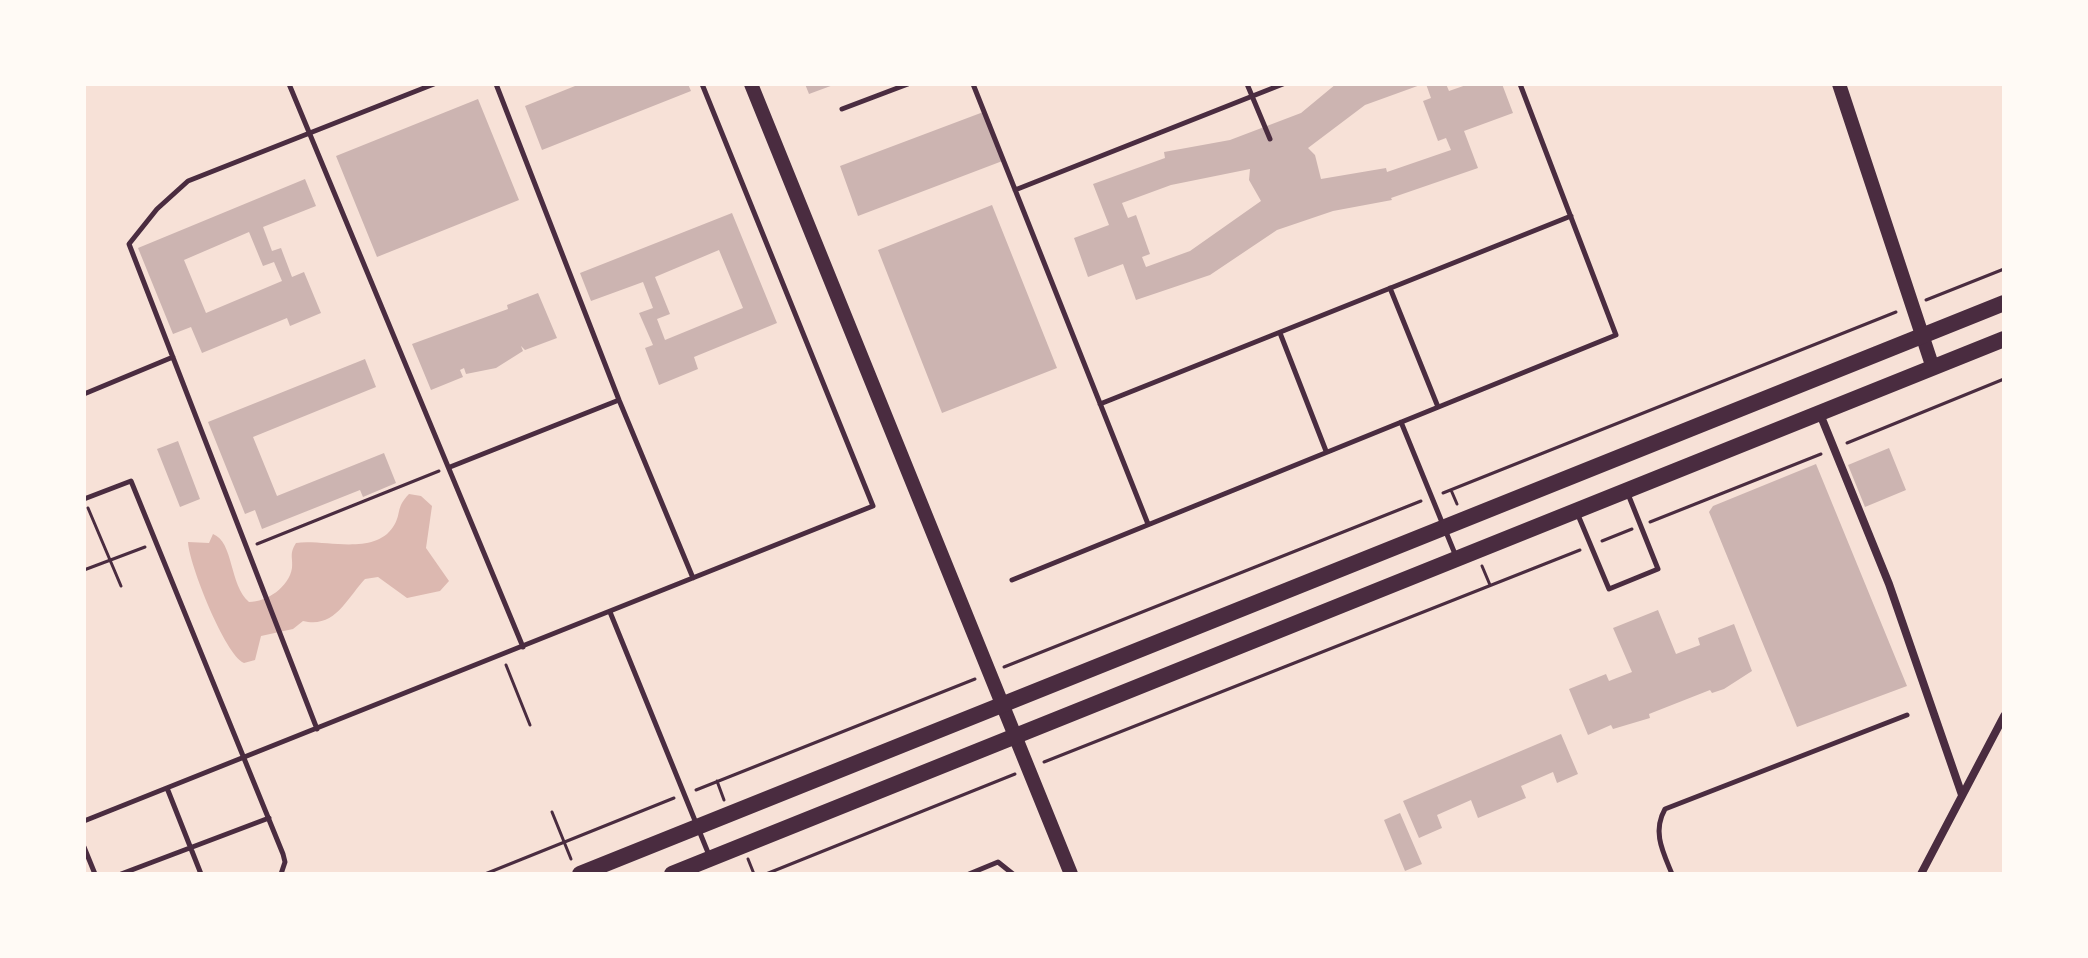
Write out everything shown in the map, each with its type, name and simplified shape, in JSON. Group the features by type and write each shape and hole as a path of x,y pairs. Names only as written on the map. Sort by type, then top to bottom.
{"main road":[{"path":"576,869 698,828 2004,303"},
{"path":"672,874 2004,339"}],"street":[{"path":"751,84 1071,874"},
{"path":"1839,84 1933,368"},
{"path":"1820,413 1889,584 1962,795"},
{"path":"1921,874 2004,716"}],"lane":[{"path":"289,84 523,647"},
{"path":"317,729 129,244 157,209 188,181 434,84"},
{"path":"496,84 619,400 693,578"},
{"path":"84,821 873,506 702,84"},
{"path":"842,109 908,84"},
{"path":"973,84 1148,524"},
{"path":"1247,84 1270,139"},
{"path":"1015,190 1283,84"},
{"path":"1012,580 1616,335 1520,84"},
{"path":"1100,404 1571,216"},
{"path":"1390,288 1438,407"},
{"path":"1280,333 1326,451"},
{"path":"84,394 173,357"},
{"path":"450,467 619,400"},
{"path":"1401,422 1457,559"},
{"path":"84,500 131,481 269,818 285,862 281,874"},
{"path":"1576,510 1609,589 1658,569 1626,490"},
{"path":"610,612 711,859"},
{"path":"1672,874 1658,839 1659,820 1665,809 1907,715"},
{"path":"167,788 201,874"},
{"path":"121,874 269,818"},
{"path":"84,847 95,874"},
{"path":"969,874 998,862 1013,874"}],"path":[{"path":"485,874 2004,269"},
{"path":"766,874 2004,379"},
{"path":"246,548 450,467"},
{"path":"84,500 121,586"},
{"path":"84,570 156,542"},
{"path":"501,655 530,725"},
{"path":"552,812 576,869"}],"shaded area":[{"path":"409,494 421,496 432,506 426,548 449,581 440,591 407,598 378,577 365,579 332,616 314,622 303,621 293,629 261,636 255,660 244,663 236,656 209,608 194,569 188,542 209,543 213,534 220,539 243,595 249,602 256,601 276,592 287,581 296,543 361,544 374,541 385,536 393,527"}],"building":[{"path":"580,84 688,84 691,91 542,150 525,106"},
{"path":"805,84 836,84 809,94"},
{"path":"1336,84 1423,84 1365,105 1308,148 1315,155 1321,179 1386,168 1387,172 1451,150 1446,138 1438,141 1423,101 1431,98 1426,84 1446,84 1449,91 1469,84 1502,84 1513,113 1464,131 1478,168 1392,200 1333,211 1277,230 1210,275 1136,300 1123,264 1088,277 1074,238 1109,225 1093,184 1165,158 1164,152 1230,140 1301,113","holes":["1250,169 1249,180 1261,201 1190,251 1146,267 1142,257 1150,254 1136,215 1128,218 1122,203 1171,185"]},
{"path":"478,99 519,200 377,257 336,156"},
{"path":"986,111 1005,160 858,216 840,166"},
{"path":"305,179 316,206 263,227 272,251 281,248 292,277 304,272 321,313 290,326 287,318 202,353 191,327 173,334 138,248","holes":["249,232 263,266 274,262 282,281 206,313 184,260"]},
{"path":"992,205 1057,368 942,413 878,250"},
{"path":"732,213 777,323 694,357 698,369 659,385 645,348 653,345 639,313 653,308 643,282 591,301 580,273","holes":["719,250 743,308 665,340 657,319 670,314 655,277"]},
{"path":"538,293 557,338 525,350 521,346 523,351 496,368 466,374 464,368 460,370 463,377 431,390 412,344 508,309 507,305"},
{"path":"365,359 376,387 253,437 277,496 384,453 396,483 363,497 360,490 262,529 255,510 245,514 208,422"},
{"path":"178,441 200,499 180,507 157,449"},
{"path":"1889,448 1906,490 1865,507 1848,465"},
{"path":"1816,464 1907,686 1797,727 1709,512 1713,506"},
{"path":"1658,610 1676,654 1700,645 1698,638 1734,624 1752,671 1724,689 1712,693 1710,690 1649,714 1650,718 1613,729 1611,725 1588,735 1569,689 1606,674 1609,681 1632,672 1613,628"},
{"path":"1561,734 1578,774 1557,783 1553,772 1521,786 1526,798 1478,818 1471,800 1437,815 1442,828 1419,838 1403,801"},
{"path":"1400,813 1422,864 1405,871 1384,820"}]}
